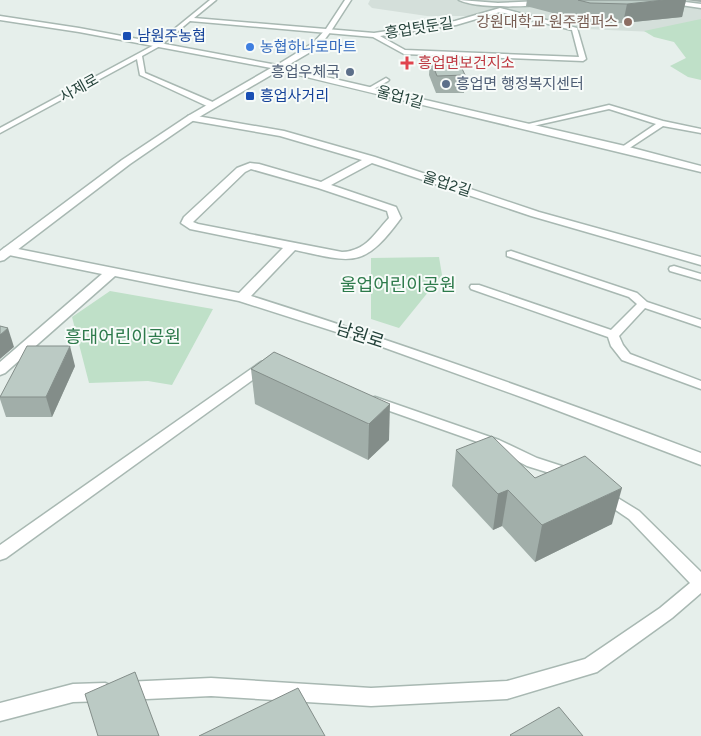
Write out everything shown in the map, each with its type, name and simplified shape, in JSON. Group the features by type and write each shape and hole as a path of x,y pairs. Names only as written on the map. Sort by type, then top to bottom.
{"street":[{"name":"남원로","path":"4,254 126,162 191,118 316,44 329,30 348,0"},
{"path":"0,18 277,67"},
{"name":"울업1길","path":"277,67 625,149 701,169"},
{"name":"울업2길","path":"191,118 281,133 372,159 535,214 701,261"},
{"path":"322,186 372,159"},
{"path":"250,166 322,186 392,209 395,218 365,251 356,255 342,256 194,228 187,223 188,219 241,170 250,166"},
{"path":"242,298 292,246"},
{"name":"남원로","path":"4,254 112,272 242,298 382,342 541,398 701,459"},
{"path":"0,370 112,272"}],"lane":[{"name":"사제로","path":"0,131 158,45 213,0"},
{"path":"462,0 477,4 561,0"},
{"path":"500,10 515,10 561,0"},
{"path":"694,0 700,6"},
{"path":"665,2 700,6"},
{"name":"흥업텃둔길","path":"189,19 374,35 456,24 475,16 500,10 575,29 583,59 404,52 374,35"},
{"path":"139,55 142,74 212,105"},
{"path":"370,89 386,80"},
{"name":"울업1길","path":"524,126 609,107 662,123 701,131"},
{"path":"625,149 662,123"},
{"path":"511,254 633,295 643,304 701,324"},
{"path":"674,269 701,277"},
{"path":"475,287 613,335 626,357 701,385"},
{"path":"613,335 643,304"},
{"path":"0,554 268,362 278,366"},
{"path":"0,712 73,693 162,689 211,687 371,697 507,690 590,666 666,613 701,583 634,515 584,480 532,462 494,444 362,396"}],"shaded area":[{"name":"강원대학교 원주캠퍼스","path":"370,0 701,0 701,34 585,29 524,16 427,16 372,8 368,4"}],"green space":[{"path":"701,19 701,80 688,77 670,66 686,58 674,42 654,37 644,31"},
{"name":"울업어린이공원","path":"439,257 442,275 399,328 371,319 371,258"},
{"name":"흥대어린이공원","path":"110,291 213,309 172,385 148,381 89,383 72,317"}],"building":[{"path":"578,0 664,0 627,4 590,3"},
{"path":"430,58 457,58 465,75 437,76"},
{"path":"0,326 8,328 0,335"},
{"path":"27,346 70,346 46,397 0,397"},
{"path":"274,352 390,404 369,424 251,369"},
{"path":"492,436 535,478 585,456 622,488 542,525 508,490 498,494 456,450"},
{"path":"135,672 159,736 98,736 85,694"},
{"path":"298,688 325,736 199,736"},
{"path":"559,707 583,736 510,735"}],"place":[{"name":"강원대학교 원주캠퍼스","path":"628,22"},
{"name":"남원주농협","path":"127,36"},
{"name":"농협하나로마트","path":"250,47"},
{"name":"흥업면보건지소","path":"407,63"},
{"name":"흥업우체국","path":"350,72"},
{"name":"흥업면 행정복지센터","path":"446,84"},
{"name":"흥업사거리","path":"250,96"}]}
